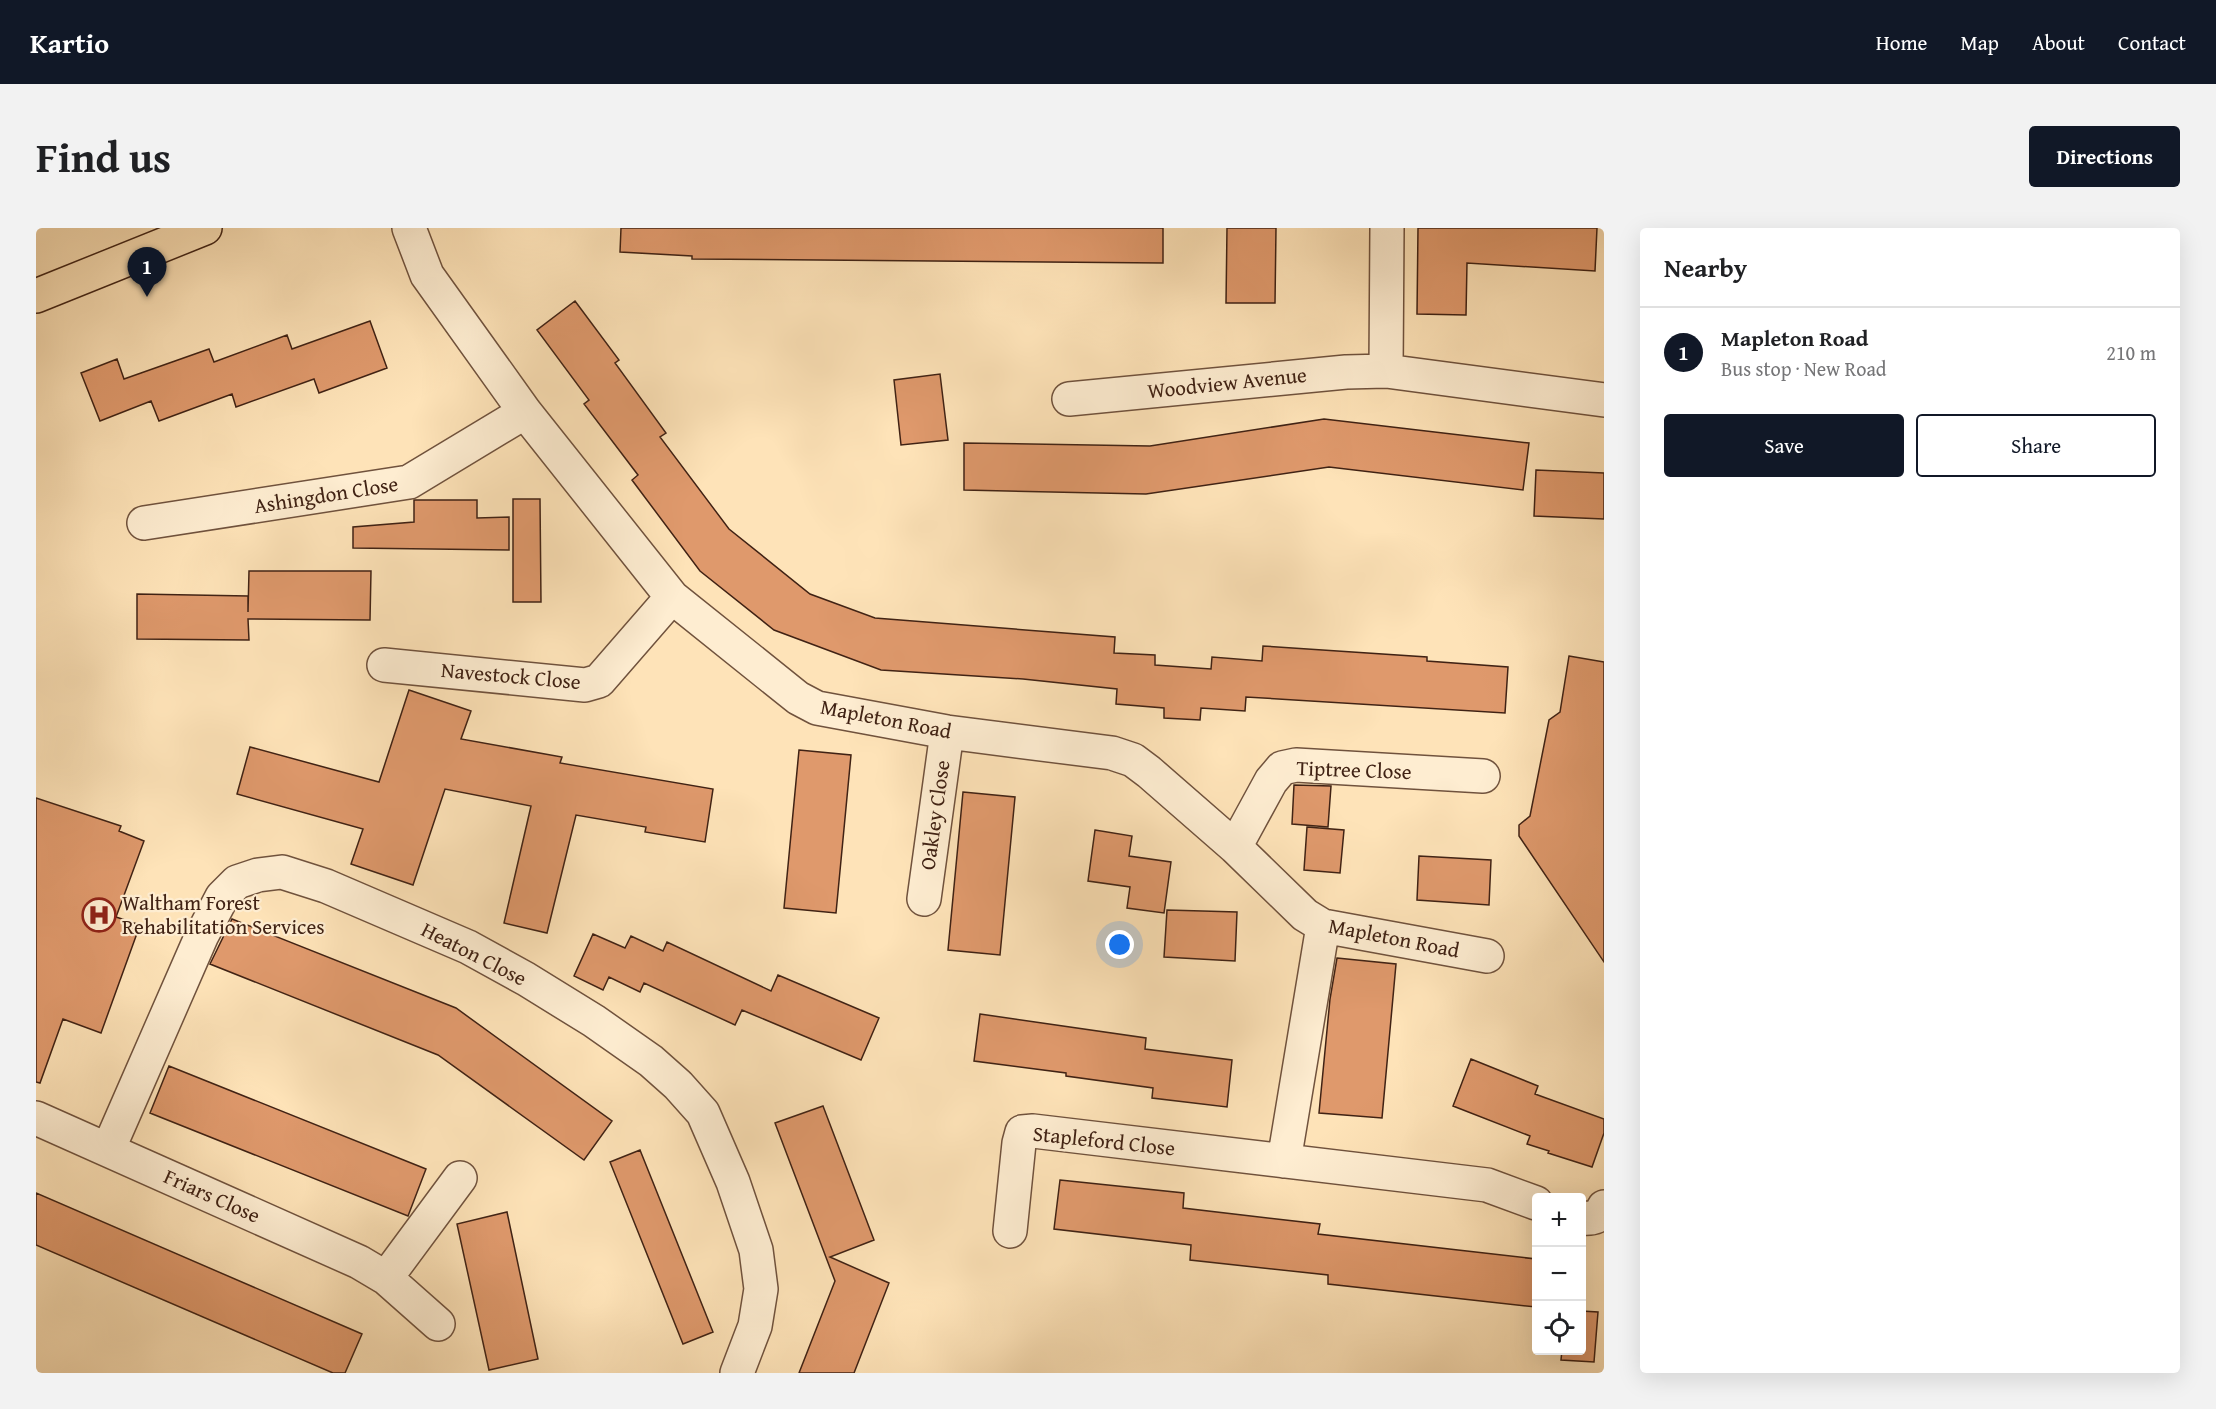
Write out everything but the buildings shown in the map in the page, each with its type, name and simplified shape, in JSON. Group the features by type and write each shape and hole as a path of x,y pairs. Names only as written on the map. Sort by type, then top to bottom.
{"main road":[{"path":"36,296 190,231"}],"street":[{"name":"Mapleton Road","path":"409,228 427,274 525,412 672,597 798,698 817,708 947,732 1112,753 1133,760 1235,847 1305,915 1323,926 1487,956"},
{"path":"1386,371 1387,228"},
{"name":"Woodview Avenue","path":"1069,399 1346,372 1386,371 1604,400"},
{"name":"Ashingdon Close","path":"144,523 409,482 525,412"},
{"name":"Navestock Close","path":"384,665 585,685 599,681 672,597"},
{"name":"Oakley Close","path":"924,899 947,732"},
{"name":"Tiptree Close","path":"1235,847 1271,781 1282,768 1296,765 1483,776"},
{"name":"Heaton Close","path":"108,1150 202,935 222,897 237,882 258,875 282,872 326,886 468,947 526,979 651,1061 678,1085 703,1113 733,1182 756,1250 761,1289 756,1326 737,1373"},
{"path":"1284,1161 1323,926"},
{"name":"Friars Close","path":"36,1118 359,1262 386,1278 438,1324"},
{"name":"Stapleford Close","path":"1010,1231 1022,1132 1033,1131 1488,1185 1532,1202"},
{"path":"386,1278 460,1178"},
{"path":"1586,1218 1593,1219 1602,1213 1604,1207"}],"place":[{"name":"Mapleton Road","path":"147,297"},
{"name":"Waltham Forest Rehabilitation Services","path":"99,915"}]}
